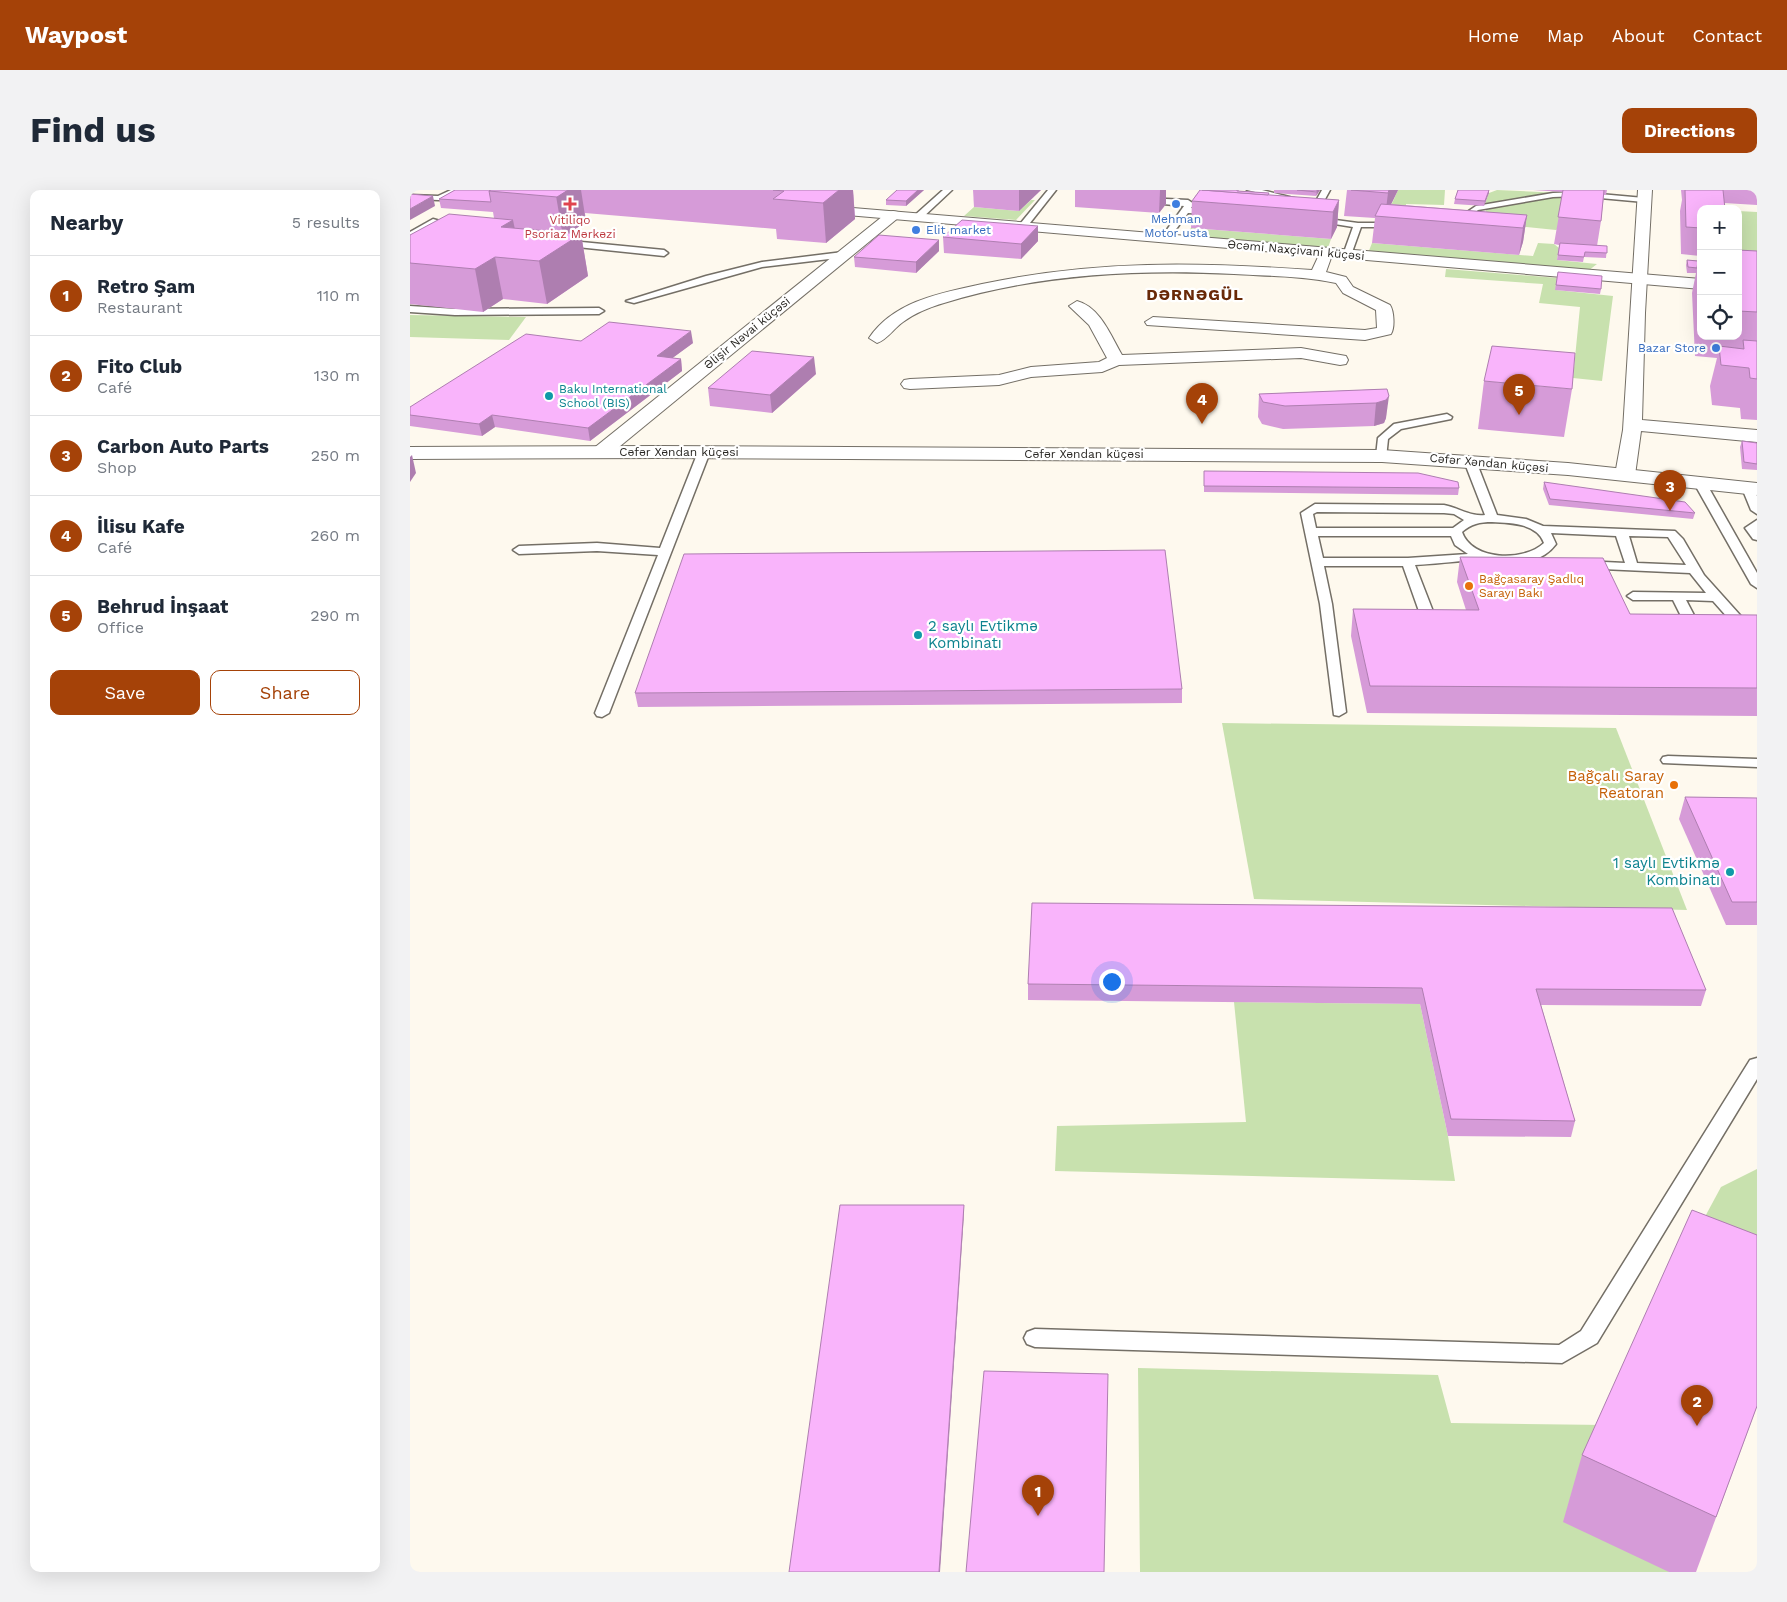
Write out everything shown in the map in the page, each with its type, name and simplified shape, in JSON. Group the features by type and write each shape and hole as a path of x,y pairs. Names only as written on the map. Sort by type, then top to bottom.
{"street":[{"path":"1625,475 1635,424 1634,391 1638,278 1645,195"},
{"name":"Əcəmi Naxçivani küçəsi","path":"804,208 1697,284"},
{"name":"Əlişir Nəvai küçəsi","path":"601,452 893,215"},
{"path":"1317,275 1325,253"},
{"path":"877,338 886,324 920,306 951,296 1041,276 1096,271 1174,269 1246,270 1317,275 1342,280 1348,290 1384,308 1385,331 1366,335 1313,330 1153,322"},
{"path":"1078,306 1096,323 1116,360"},
{"path":"1301,353 1313,330"},
{"path":"910,384 999,380 1031,372 1102,367 1116,360 1301,353 1340,360"},
{"path":"1635,424 1757,436"},
{"name":"Cəfər Xəndan küçəsi","path":"410,453 704,452 1382,456 1470,461 1752,489"}],"lane":[{"path":"410,197 439,198 458,190"},
{"path":"918,217 948,190"},
{"path":"1023,226 1052,190"},
{"path":"1251,190 1300,199"},
{"path":"1320,201 1326,190"},
{"path":"1156,192 1183,198 1188,207"},
{"path":"1444,225 1459,222 1476,208 1554,195 1645,195"},
{"path":"1133,199 1225,213"},
{"path":"1310,200 1320,201 1334,220"},
{"path":"1165,238 1188,207"},
{"path":"1304,218 1334,220 1358,225 1403,226"},
{"path":"410,235 440,219"},
{"path":"1347,255 1358,225"},
{"path":"556,242 664,253"},
{"path":"631,301 688,283 773,263 807,256 843,255"},
{"path":"410,309 454,312 599,311"},
{"path":"1382,456 1383,438 1398,426 1447,417"},
{"path":"602,713 704,452"},
{"path":"1470,461 1492,518"},
{"path":"1700,483 1757,584"},
{"path":"1752,489 1757,510"},
{"path":"1339,712 1326,604 1307,513 1315,508 1444,509 1457,511 1473,520"},
{"path":"1311,532 1456,532 1465,523 1492,518 1519,521 1539,529 1671,534 1677,539 1694,569 1716,597 1757,642"},
{"path":"1757,524 1751,528 1757,536"},
{"path":"1317,562 1408,562 1485,556 1510,559 1532,557 1541,554 1550,544 1549,539 1539,529"},
{"path":"1621,531 1632,566"},
{"path":"1456,532 1459,543 1465,548 1485,556"},
{"path":"519,550 597,547 666,552"},
{"path":"1532,557 1550,560"},
{"path":"1398,623 1423,622 1427,614 1408,562"},
{"path":"1568,563 1694,569"},
{"path":"1633,596 1716,597"},
{"path":"1665,626 1681,626 1690,620 1678,597"},
{"path":"1668,760 1757,763"},
{"path":"1035,1338 1562,1354 1589,1337 1757,1064"}],"green space":[{"path":"1398,190 1445,190 1444,205 1406,204 1406,209 1385,219"},
{"path":"1497,190 1606,195 1601,204 1556,230 1507,225 1488,216 1484,206 1489,193"},
{"path":"1031,200 1035,200 1016,220 964,216 974,207 1019,211"},
{"path":"1742,211 1757,212 1757,253 1742,252"},
{"path":"1191,228 1331,239 1328,248 1184,237"},
{"path":"1372,243 1533,256 1538,243 1554,244 1559,248 1557,260 1597,264 1588,271 1368,253"},
{"path":"1446,269 1558,278 1556,290 1613,296 1602,381 1573,378 1580,307 1539,303 1543,284 1445,277"},
{"path":"410,315 526,317 509,340 410,337"},
{"path":"1222,723 1616,728 1687,910 1254,899"},
{"path":"1234,1002 1420,1004 1448,1136 1455,1181 1055,1171 1057,1126 1246,1122"},
{"path":"1757,1169 1757,1310 1673,1276 1721,1187"},
{"path":"1138,1368 1438,1375 1451,1423 1606,1425 1669,1572 1140,1572"}],"building":[{"path":"455,190 491,190 489,191 491,202 439,199"},
{"path":"568,190 557,197 489,191"},
{"path":"773,190 839,190 823,203 773,199 784,191"},
{"path":"897,190 918,190 906,201 886,200"},
{"path":"1200,190 1339,200 1333,212 1192,201"},
{"path":"1202,190 1237,190 1269,193 1268,195"},
{"path":"1297,190 1317,190 1317,192"},
{"path":"1351,190 1389,190 1388,193"},
{"path":"1458,190 1489,190 1485,201 1455,199"},
{"path":"1563,190 1604,190 1601,221 1558,217"},
{"path":"1685,190 1723,190 1725,205 1697,205 1697,228 1686,227"},
{"path":"410,194 433,196 410,209"},
{"path":"1381,204 1527,215 1523,228 1375,216"},
{"path":"449,214 513,220 501,227 581,234 539,261 495,257 475,269 410,263 410,235"},
{"path":"962,220 1038,226 1021,244 943,237"},
{"path":"879,235 939,240 916,262 854,257"},
{"path":"1560,243 1607,246 1607,253 1585,252 1584,257 1558,255"},
{"path":"1742,250 1757,251 1757,312 1742,311"},
{"path":"1687,260 1697,261 1697,268 1688,267"},
{"path":"1558,272 1602,276 1601,289 1556,285"},
{"name":"Baku International School (BIS)","path":"609,322 691,331 657,356 681,359 588,428 492,415 479,424 410,415 410,407 526,334 581,341"},
{"path":"1743,340 1757,341 1757,379 1750,378 1749,368 1721,365 1719,346 1744,349"},
{"path":"1492,346 1575,353 1572,389 1484,381"},
{"path":"752,351 814,357 770,395 708,388"},
{"path":"1387,389 1389,396 1386,400 1376,403 1285,406 1263,402 1259,394"},
{"path":"1742,441 1757,443 1757,464 1744,462"},
{"path":"1204,471 1418,473 1458,482 1459,488 1204,486"},
{"path":"1544,482 1685,502 1695,513 1550,499"},
{"name":"2 saylı Evtikmə Kombinatı","path":"1165,550 1182,689 635,693 684,554"},
{"path":"1460,557 1603,558 1630,614 1757,615 1757,688 1370,686 1353,609 1479,610"},
{"name":"1 saylı Evtikmə Kombinatı","path":"1685,797 1757,798 1757,902 1732,902"},
{"path":"1032,903 1672,908 1706,990 1536,989 1575,1121 1451,1119 1422,988 1028,984"},
{"path":"840,1205 964,1205 939,1572 789,1572"},
{"path":"1692,1210 1757,1235 1757,1406 1716,1517 1582,1455"},
{"path":"984,1371 1108,1374 1104,1572 966,1572"}],"place":[{"name":"Vitiliqo Psoriaz Mərkəzi","path":"570,204"},
{"name":"Mehman Motor usta","path":"1176,204"},
{"name":"Elit market","path":"916,230"},
{"name":"Bazar Store","path":"1716,348"},
{"name":"Baku International School (BIS)","path":"549,396"},
{"name":"Behrud İnşaat","path":"1519,415"},
{"name":"İlisu Kafe","path":"1202,424"},
{"name":"Carbon Auto Parts","path":"1670,511"},
{"name":"Bağçasaray Şadlıq Sarayı Bakı","path":"1469,586"},
{"name":"2 saylı Evtikmə Kombinatı","path":"918,635"},
{"name":"Bağçalı Saray Reatoran","path":"1674,785"},
{"name":"1 saylı Evtikmə Kombinatı","path":"1730,872"},
{"name":"Fito Club","path":"1697,1426"},
{"name":"Retro Şam","path":"1038,1516"}],"district":[{"name":"DƏRNƏGÜL","path":"1195,294"}]}
